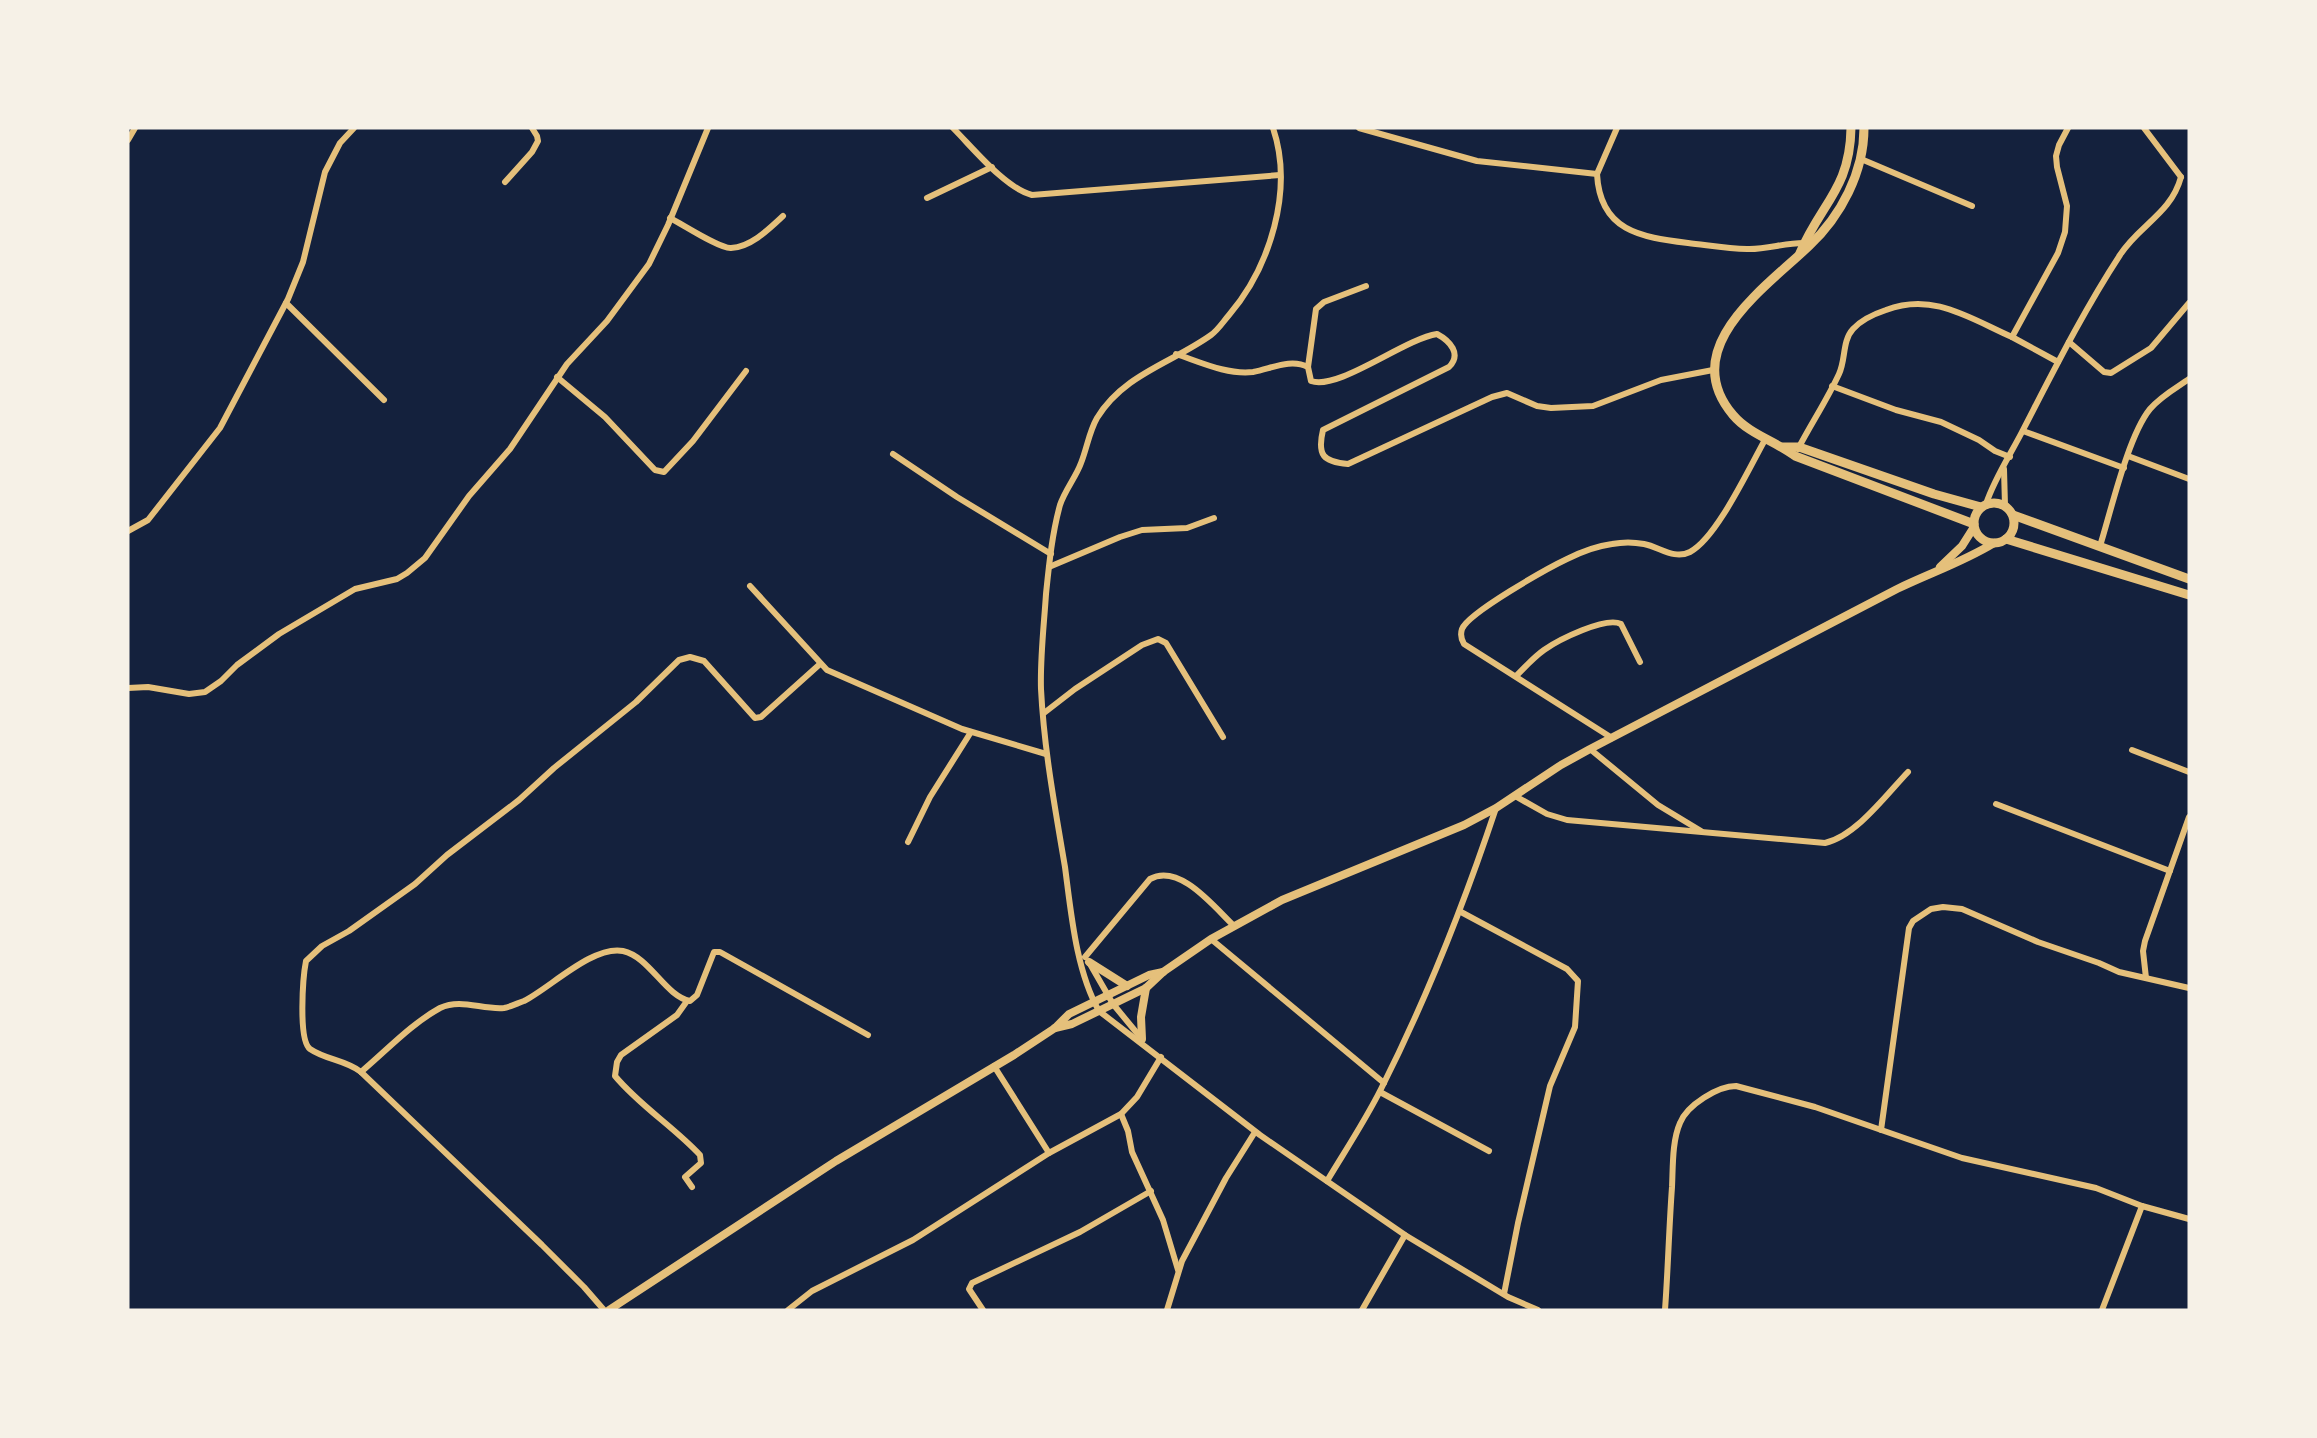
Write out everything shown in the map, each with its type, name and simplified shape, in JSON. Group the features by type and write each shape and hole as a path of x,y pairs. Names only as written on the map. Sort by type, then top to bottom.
{"main road":[{"path":"1807,244 1840,183 1849,157 1851,128"},
{"path":"1864,128 1861,159 1839,207 1799,254 1748,304 1721,339 1713,370 1716,385 1726,405 1748,428 1783,447 1934,494 1983,506 1998,503 2013,515 2189,579"},
{"path":"1797,452 1974,526 1981,538 1994,543 2007,539 2189,595"},
{"path":"1974,526 1976,514 1983,506"},
{"path":"2007,539 2014,526 2013,515"}],"street":[{"path":"128,140 135,128"},
{"path":"128,531 148,520 220,428 286,303 303,262 318,194 331,158 354,128"},
{"path":"505,182 535,147 537,136 532,128"},
{"path":"128,688 189,694 205,692 279,634 355,589 397,579 431,552 469,496 510,449 557,377 607,321 649,264 708,128"},
{"path":"953,128 992,167 1024,192 1032,195 1280,175"},
{"path":"1273,128 1279,146 1280,175 1276,223 1252,285 1214,333 1146,370 1125,385 1108,403 1097,418 1082,461 1061,502 1049,567 1042,664 1046,754 1078,948 1098,1011 1120,1029 1144,1043 1255,1132 1405,1235 1535,1310"},
{"path":"1359,128 1477,161 1597,174"},
{"path":"1617,128 1597,174 1600,196 1612,218 1636,234 1749,249 1807,244"},
{"path":"2012,337 2058,253 2065,232 2067,205 2056,156 2068,128"},
{"path":"2144,128 2181,177"},
{"path":"1861,159 1972,206"},
{"path":"927,198 992,167"},
{"path":"2181,177 2189,174"},
{"path":"1983,506 2058,362 2118,257 2134,237 2159,216 2175,194 2181,177"},
{"path":"670,218 721,246 732,248 758,237 783,216"},
{"path":"1366,286 1324,302 1316,309 1308,367 1311,380 1325,383 1339,378 1430,335 1437,334 1445,338 1456,356 1449,367 1322,430 1320,448 1325,458 1334,463 1348,464 1492,397 1507,393 1537,406 1593,406 1661,380 1713,370"},
{"path":"286,303 384,400"},
{"path":"1797,452 1843,365 1845,345 1853,329 1871,317 1908,303 1925,303 1948,308 2012,337 2058,362"},
{"path":"2069,342 2104,372 2111,373 2151,348 2189,303"},
{"path":"1176,354 1235,372 1252,372 1294,363 1308,367"},
{"path":"557,377 605,417 655,470 661,473 693,441 746,371"},
{"path":"2099,546 2142,422 2165,395 2189,379"},
{"path":"1832,386 1896,410 1941,422 2010,457"},
{"path":"2023,431 2124,468"},
{"path":"1612,738 1464,644 1460,638 1461,630 1466,622 1480,611 1552,567 1599,547 1629,543 1645,544 1673,555 1690,552 1721,517 1766,438"},
{"path":"892,454 1051,554"},
{"path":"2128,456 2189,479"},
{"path":"2004,468 2005,506"},
{"path":"1049,567 1142,530 1187,528 1214,517"},
{"path":"1938,569 1962,546 1974,526"},
{"path":"1055,1028 1066,1027 1146,988 1163,972 1211,939 1282,900 1432,840 1496,808 1561,765 1938,569 1951,566 1994,543"},
{"path":"750,586 820,664 833,673 971,732 1046,754"},
{"path":"1516,676 1544,650 1559,641 1612,622 1621,624 1640,662"},
{"path":"1044,713 1142,645 1158,639 1166,643 1223,737"},
{"path":"604,1310 559,1262 361,1072 354,1066 328,1057 306,1044 306,961 415,884 636,702 679,660 698,657 705,661 755,718 761,717 820,664"},
{"path":"908,842 930,797 971,732"},
{"path":"1590,750 1658,805 1702,832"},
{"path":"2132,750 2189,772"},
{"path":"1515,796 1547,814 1567,820 1813,843 1838,840 1908,772"},
{"path":"1996,804 2170,871"},
{"path":"1327,1181 1380,1092 1461,912 1496,808"},
{"path":"2146,978 2143,951 2145,941 2189,817"},
{"path":"1087,960 1150,880 1157,876 1184,881 1234,926"},
{"path":"1881,1130 1909,928 1931,909 1962,909 2038,942 2119,972 2189,988"},
{"path":"1461,912 1567,969 1578,981 1575,1027 1550,1086 1504,1294"},
{"path":"1211,939 1384,1083"},
{"path":"1078,948 1113,1004 1144,1043"},
{"path":"361,1072 409,1030 440,1008 462,1004 496,1007 512,1005 542,990 595,956 611,951 625,951 637,957 687,1001"},
{"path":"692,1187 685,1177 701,1163 700,1155 682,1136 627,1091 615,1076 621,1055 677,1015 687,1001 694,999 714,953 720,952 868,1035"},
{"path":"1087,960 1127,986"},
{"path":"609,1310 836,1161 1055,1028 1069,1014 1149,975 1163,972"},
{"path":"1144,1043 1141,1017 1146,988"},
{"path":"788,1310 812,1291 913,1240 1049,1153 1121,1114 1137,1097 1161,1057"},
{"path":"994,1066 1049,1153"},
{"path":"1665,1310 1673,1169 1679,1124 1686,1113 1710,1093 1725,1086 1736,1086 1815,1107 1962,1158 2096,1188 2142,1206 2189,1219"},
{"path":"1380,1092 1489,1151"},
{"path":"1121,1114 1132,1152 1167,1232 1178,1270"},
{"path":"1167,1310 1178,1270 1226,1178 1255,1132"},
{"path":"983,1310 969,1289 972,1283 1080,1232 1151,1191"},
{"path":"2102,1310 2142,1206"},
{"path":"1362,1310 1405,1235"}]}
